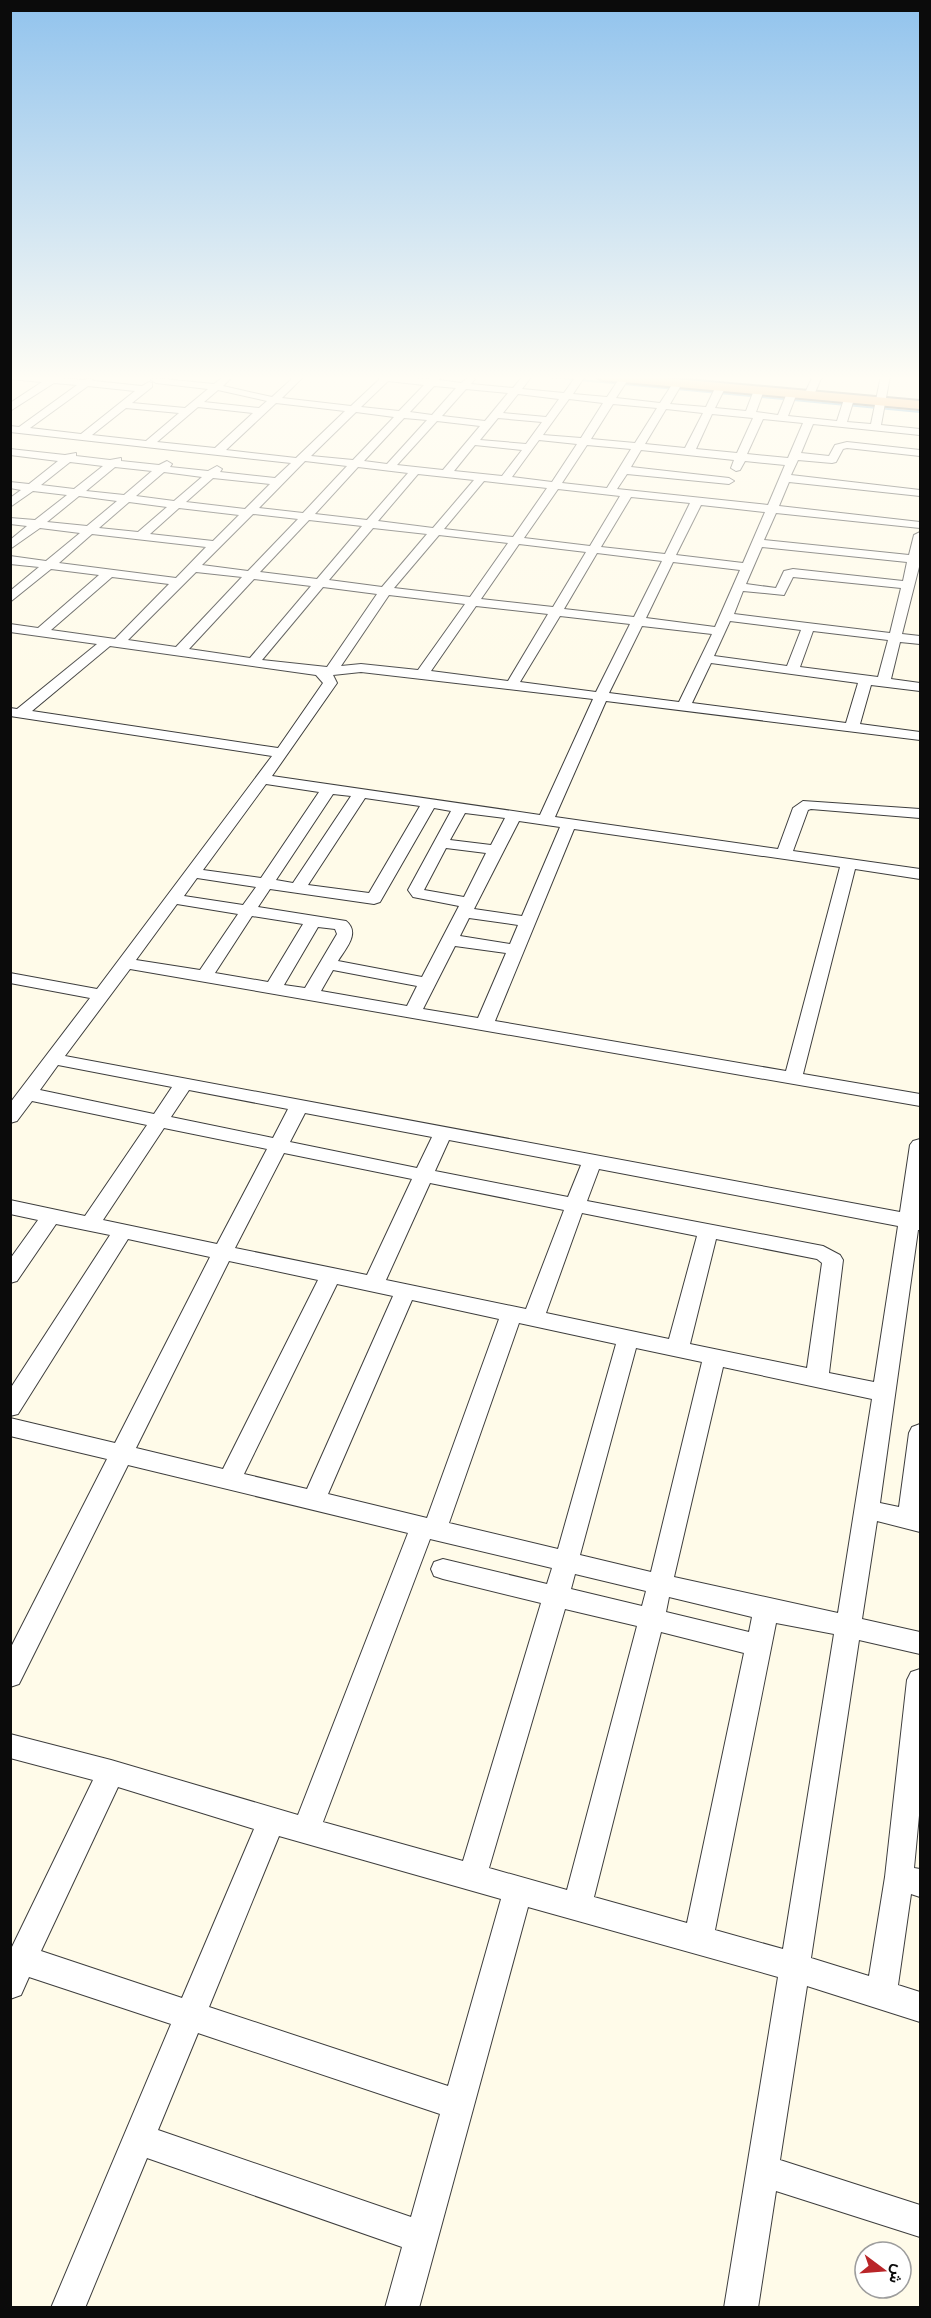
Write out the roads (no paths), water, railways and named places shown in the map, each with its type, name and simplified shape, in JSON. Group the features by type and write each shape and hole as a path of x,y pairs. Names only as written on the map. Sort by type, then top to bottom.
{"street":[{"path":"10,504 37,484"},
{"path":"10,546 88,484"},
{"path":"10,598 143,484"},
{"path":"141,537 200,484"},
{"path":"16,713 112,642 180,582 276,484"},
{"path":"179,652 337,484"},
{"path":"254,661 404,484"},
{"path":"325,671 386,590 476,484"},
{"path":"536,484 921,525"},
{"path":"610,492 615,484"},
{"path":"721,503 728,484"},
{"path":"684,706 726,617 782,484"},
{"path":"841,484 921,493"},
{"path":"10,485 178,505 306,516 667,560 746,567"},
{"path":"422,674 555,486"},
{"path":"512,685 627,494"},
{"path":"546,819 601,696 697,501"},
{"path":"10,520 217,545"},
{"path":"884,682 905,591 917,560 921,535"},
{"path":"757,543 917,560"},
{"path":"10,560 180,582"},
{"path":"194,568 719,631"},
{"path":"41,632 110,573"},
{"path":"738,587 780,592 788,574 793,573 905,591 921,598"},
{"path":"726,617 921,640"},
{"path":"792,670 808,627"},
{"path":"10,628 325,671 361,668 422,674 921,736"},
{"path":"707,659 921,687"},
{"path":"10,1117 282,753 330,683 325,671"},
{"path":"852,727 866,679"},
{"path":"16,713 282,753"},
{"path":"263,779 921,874"},
{"path":"204,976 329,788"},
{"path":"297,889 361,793"},
{"path":"194,873 374,899 429,803"},
{"path":"784,854 801,808 808,804 921,813"},
{"path":"460,807 417,892 466,908 527,922"},
{"path":"412,1012 514,815"},
{"path":"484,1025 568,823"},
{"path":"441,843 496,850"},
{"path":"395,860 429,866"},
{"path":"792,1078 849,863"},
{"path":"273,988 320,892"},
{"path":"174,899 340,925 344,928 345,934 310,995"},
{"path":"450,940 516,950"},
{"path":"127,963 921,1100"},
{"path":"327,964 428,983"},
{"path":"10,978 103,995"},
{"path":"54,1059 915,1221"},
{"path":"90,1224 184,1084"},
{"path":"28,1094 278,1146 823,1253 833,1260 817,1379"},
{"path":"10,1676 222,1253 299,1106"},
{"path":"372,1285 444,1133"},
{"path":"741,2307 884,1393 915,1221 921,1145"},
{"path":"306,1831 428,1529 523,1316 576,1205 592,1161"},
{"path":"10,1207 884,1393"},
{"path":"10,1276 52,1215"},
{"path":"123,1231 11,1423 313,1502 766,1611 848,1626 921,1643"},
{"path":"677,1350 708,1231"},
{"path":"229,1481 331,1276"},
{"path":"313,1502 405,1292"},
{"path":"472,1878 566,1563 628,1339"},
{"path":"577,1908 652,1618 714,1358"},
{"path":"867,1509 915,1521 921,1433"},
{"path":"443,1569 759,1645"},
{"path":"698,1942 766,1611"},
{"path":"881,1995 910,1880 921,1680"},
{"path":"10,1746 111,1772 306,1831 794,1967 921,2007"},
{"path":"111,1772 16,1972 189,2017 459,2105"},
{"path":"68,2307 271,1821"},
{"path":"402,2307 518,1891"},
{"path":"138,2139 422,2237"},
{"path":"762,2171 921,2221"}]}
